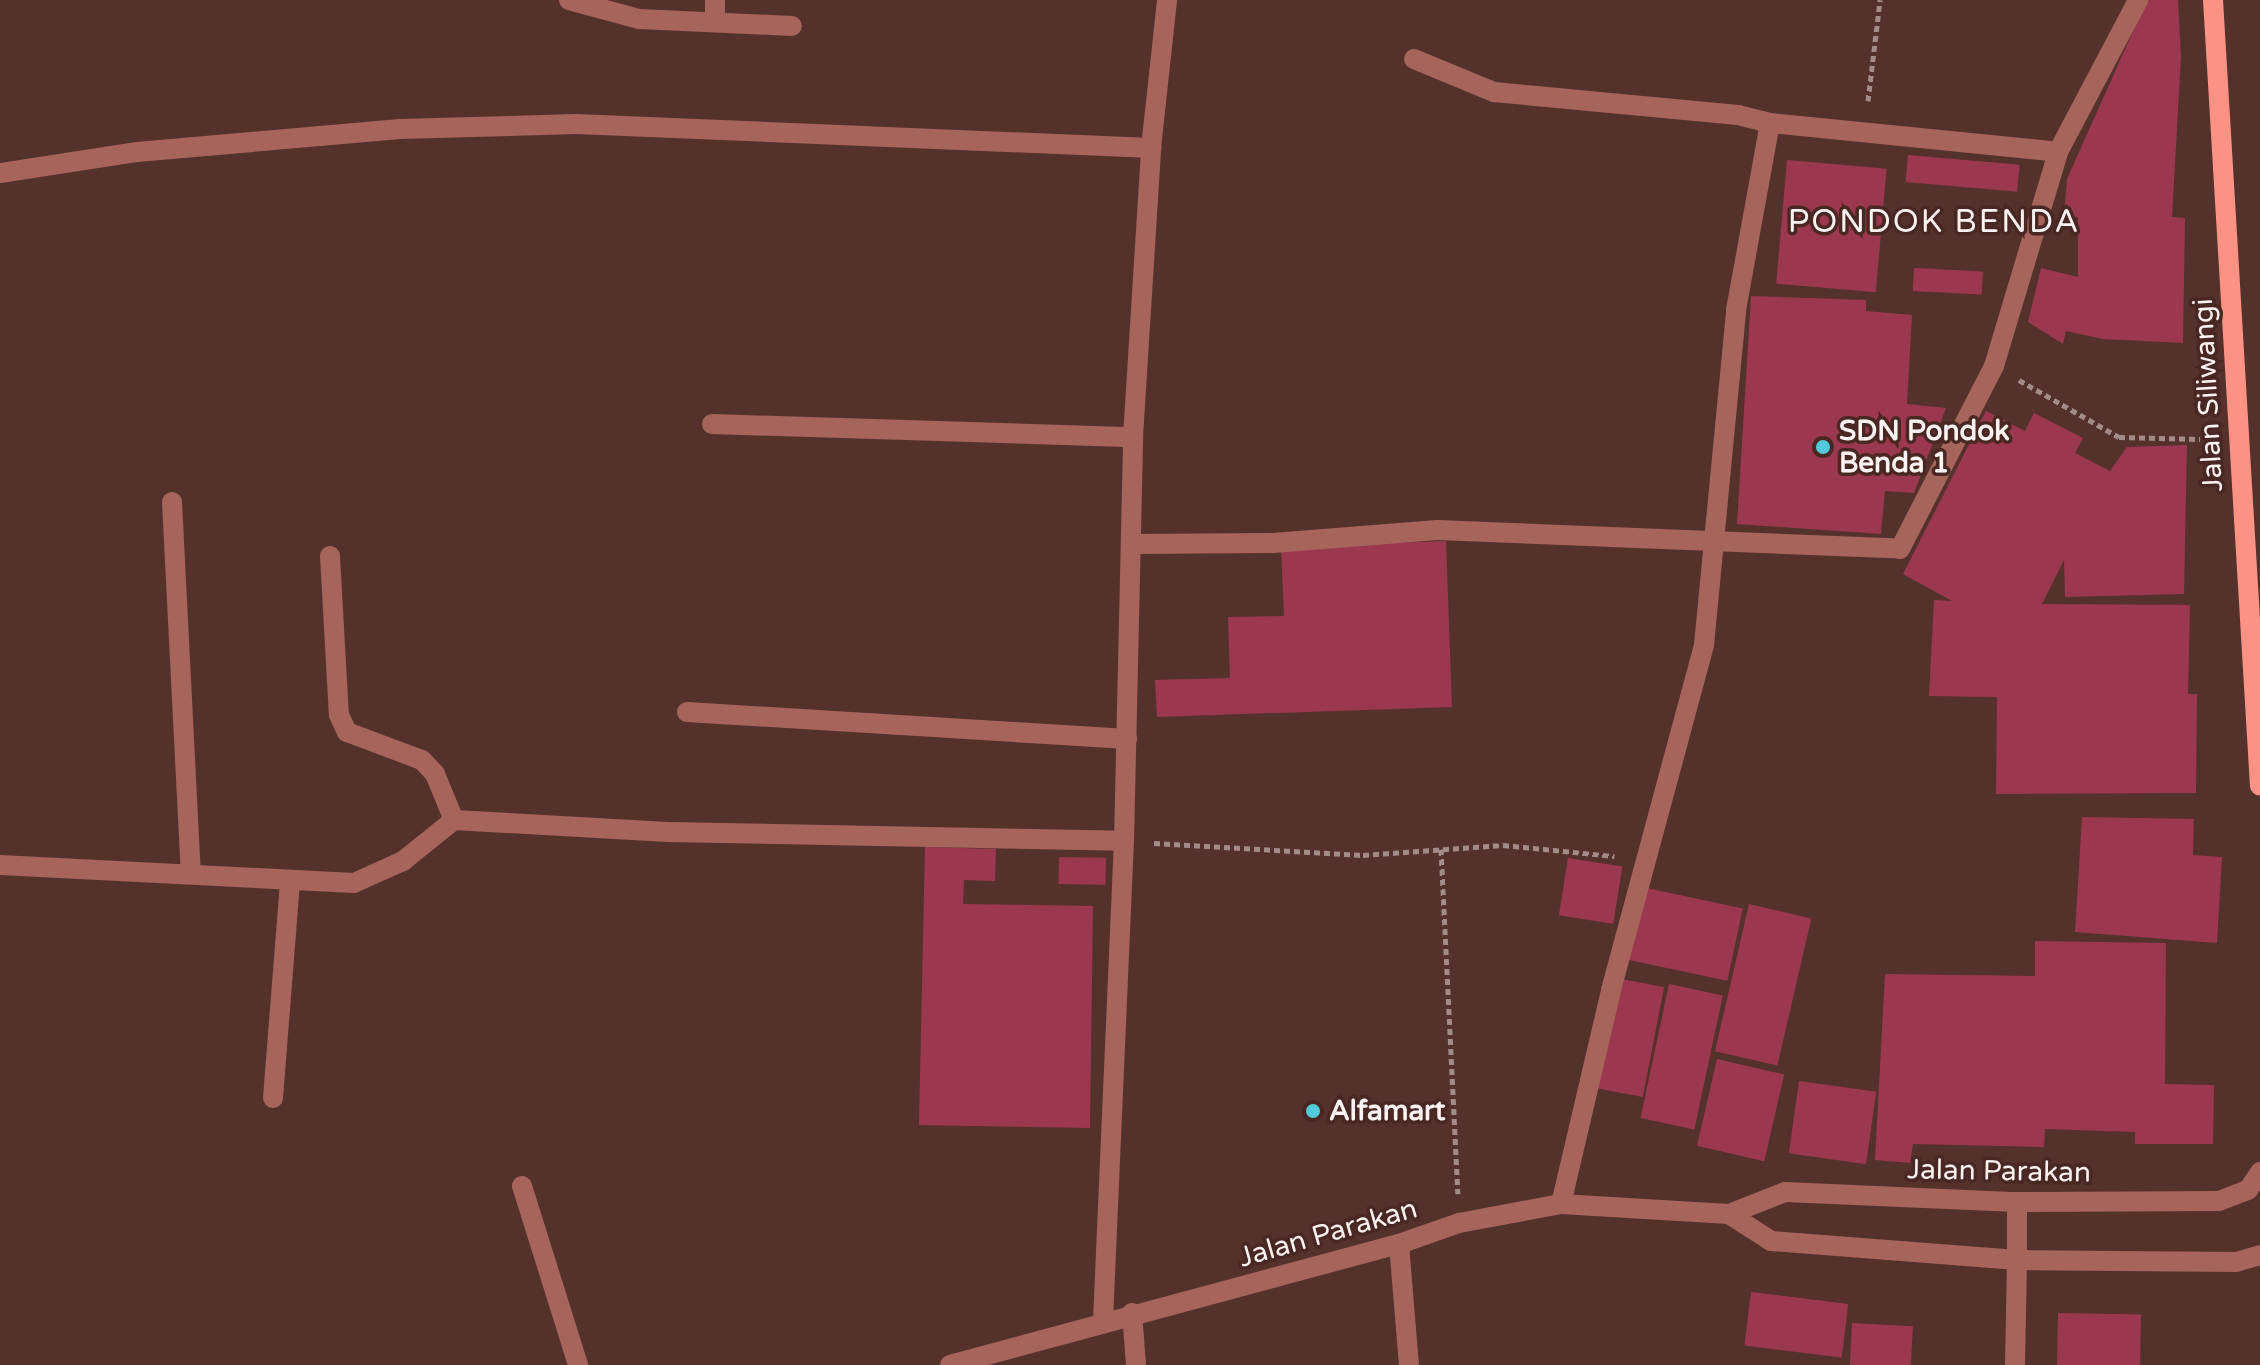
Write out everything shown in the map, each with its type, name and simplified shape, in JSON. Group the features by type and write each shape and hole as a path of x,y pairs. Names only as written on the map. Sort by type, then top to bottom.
{"main road":[{"name":"Jalan Siliwangi","path":"2213,0 2260,786"}],"street":[{"path":"569,0 639,19 715,10 792,26"},
{"path":"1103,1321 1124,841 1133,437 1151,148 1167,0"},
{"path":"1132,544 1273,543 1437,530 1714,544 1900,549 1994,366 2058,152 2138,0"},
{"path":"1414,59 1494,92 1738,115 1770,123 1865,129 2058,152"},
{"path":"1561,1204 1647,860 1694,694 1714,544 1736,310 1770,123"},
{"path":"0,173 137,152 400,129 576,124 1151,148"},
{"path":"712,424 1133,437"},
{"path":"172,502 191,874"},
{"path":"330,556 339,715 347,732 422,760 435,774 454,820"},
{"path":"687,712 1127,739"},
{"path":"0,865 354,883 403,861 454,820 668,832 1124,841"},
{"path":"273,1098 290,880"},
{"name":"Jalan Parakan","path":"950,1365 1132,1313 1399,1244 1459,1223 1561,1204 1729,1214 1785,1192 2017,1202 2219,1201 2248,1190 2260,1172"},
{"path":"522,1186 578,1365"},
{"path":"2015,1365 2017,1202"},
{"name":"Jalan Parakan","path":"1729,1214 1771,1241 2017,1260 2236,1262 2260,1255"},
{"path":"1399,1244 1409,1365"},
{"path":"1132,1313 1136,1365"}],"path":[{"path":"1865,129 1880,0"},
{"path":"1994,366 2119,437 2200,439"},
{"path":"1124,841 1363,855 1503,845 1647,860"},
{"path":"1441,849 1459,1223"}],"building":[{"path":"2147,0 2178,0 2181,57 2172,217 2185,218 2183,343 2103,339 2066,331 2063,344 2028,322 2041,268 2078,277 2078,217 2064,217 2067,179"},
{"path":"1908,155 2020,165 2017,192 1906,182"},
{"path":"1787,160 1887,169 1876,292 1776,284"},
{"path":"1914,268 1983,272 1982,295 1913,291"},
{"name":"SDN Pondok Benda 1","path":"1751,296 1866,300 1866,311 1912,315 1907,404 1946,408 1914,493 1885,491 1881,534 1737,524"},
{"path":"1986,411 2025,431 2034,413 2083,438 2075,453 2110,471 2127,447 2187,445 2184,594 2065,597 2064,560 2042,604 2190,605 2188,694 2197,694 2196,793 1996,794 1997,697 1929,696 1934,600 1952,601 1903,574"},
{"path":"1446,541 1452,707 1157,717 1155,680 1230,678 1228,617 1284,616 1281,547"},
{"path":"2082,817 2194,819 2193,855 2222,857 2217,943 2075,932"},
{"path":"925,847 996,849 995,881 964,880 963,904 1093,906 1090,1128 919,1125"},
{"path":"1059,857 1106,858 1106,885 1059,884"},
{"path":"1568,858 1622,867 1613,924 1559,915"},
{"path":"1642,887 1743,908 1727,981 1627,959"},
{"path":"1749,904 1811,918 1777,1066 1715,1051"},
{"path":"2035,941 2166,943 2165,1084 2214,1085 2213,1144 2135,1144 2135,1132 2045,1129 2044,1147 1913,1144 1910,1163 1875,1160 1885,974 2035,976"},
{"path":"1617,978 1664,987 1643,1097 1596,1088"},
{"path":"1669,984 1723,995 1694,1129 1641,1118"},
{"path":"1717,1059 1784,1075 1764,1161 1697,1146"},
{"path":"1799,1081 1876,1092 1866,1164 1789,1153"},
{"path":"1751,1292 1848,1304 1842,1358 1744,1346"},
{"path":"2058,1313 2141,1314 2140,1365 2057,1365"},
{"path":"1852,1323 1913,1326 1911,1365 1850,1365"}],"place":[{"name":"SDN Pondok Benda 1","path":"1823,447"},
{"name":"Alfamart","path":"1313,1111"}],"district":[{"name":"PONDOK BENDA","path":"1934,222"}]}
